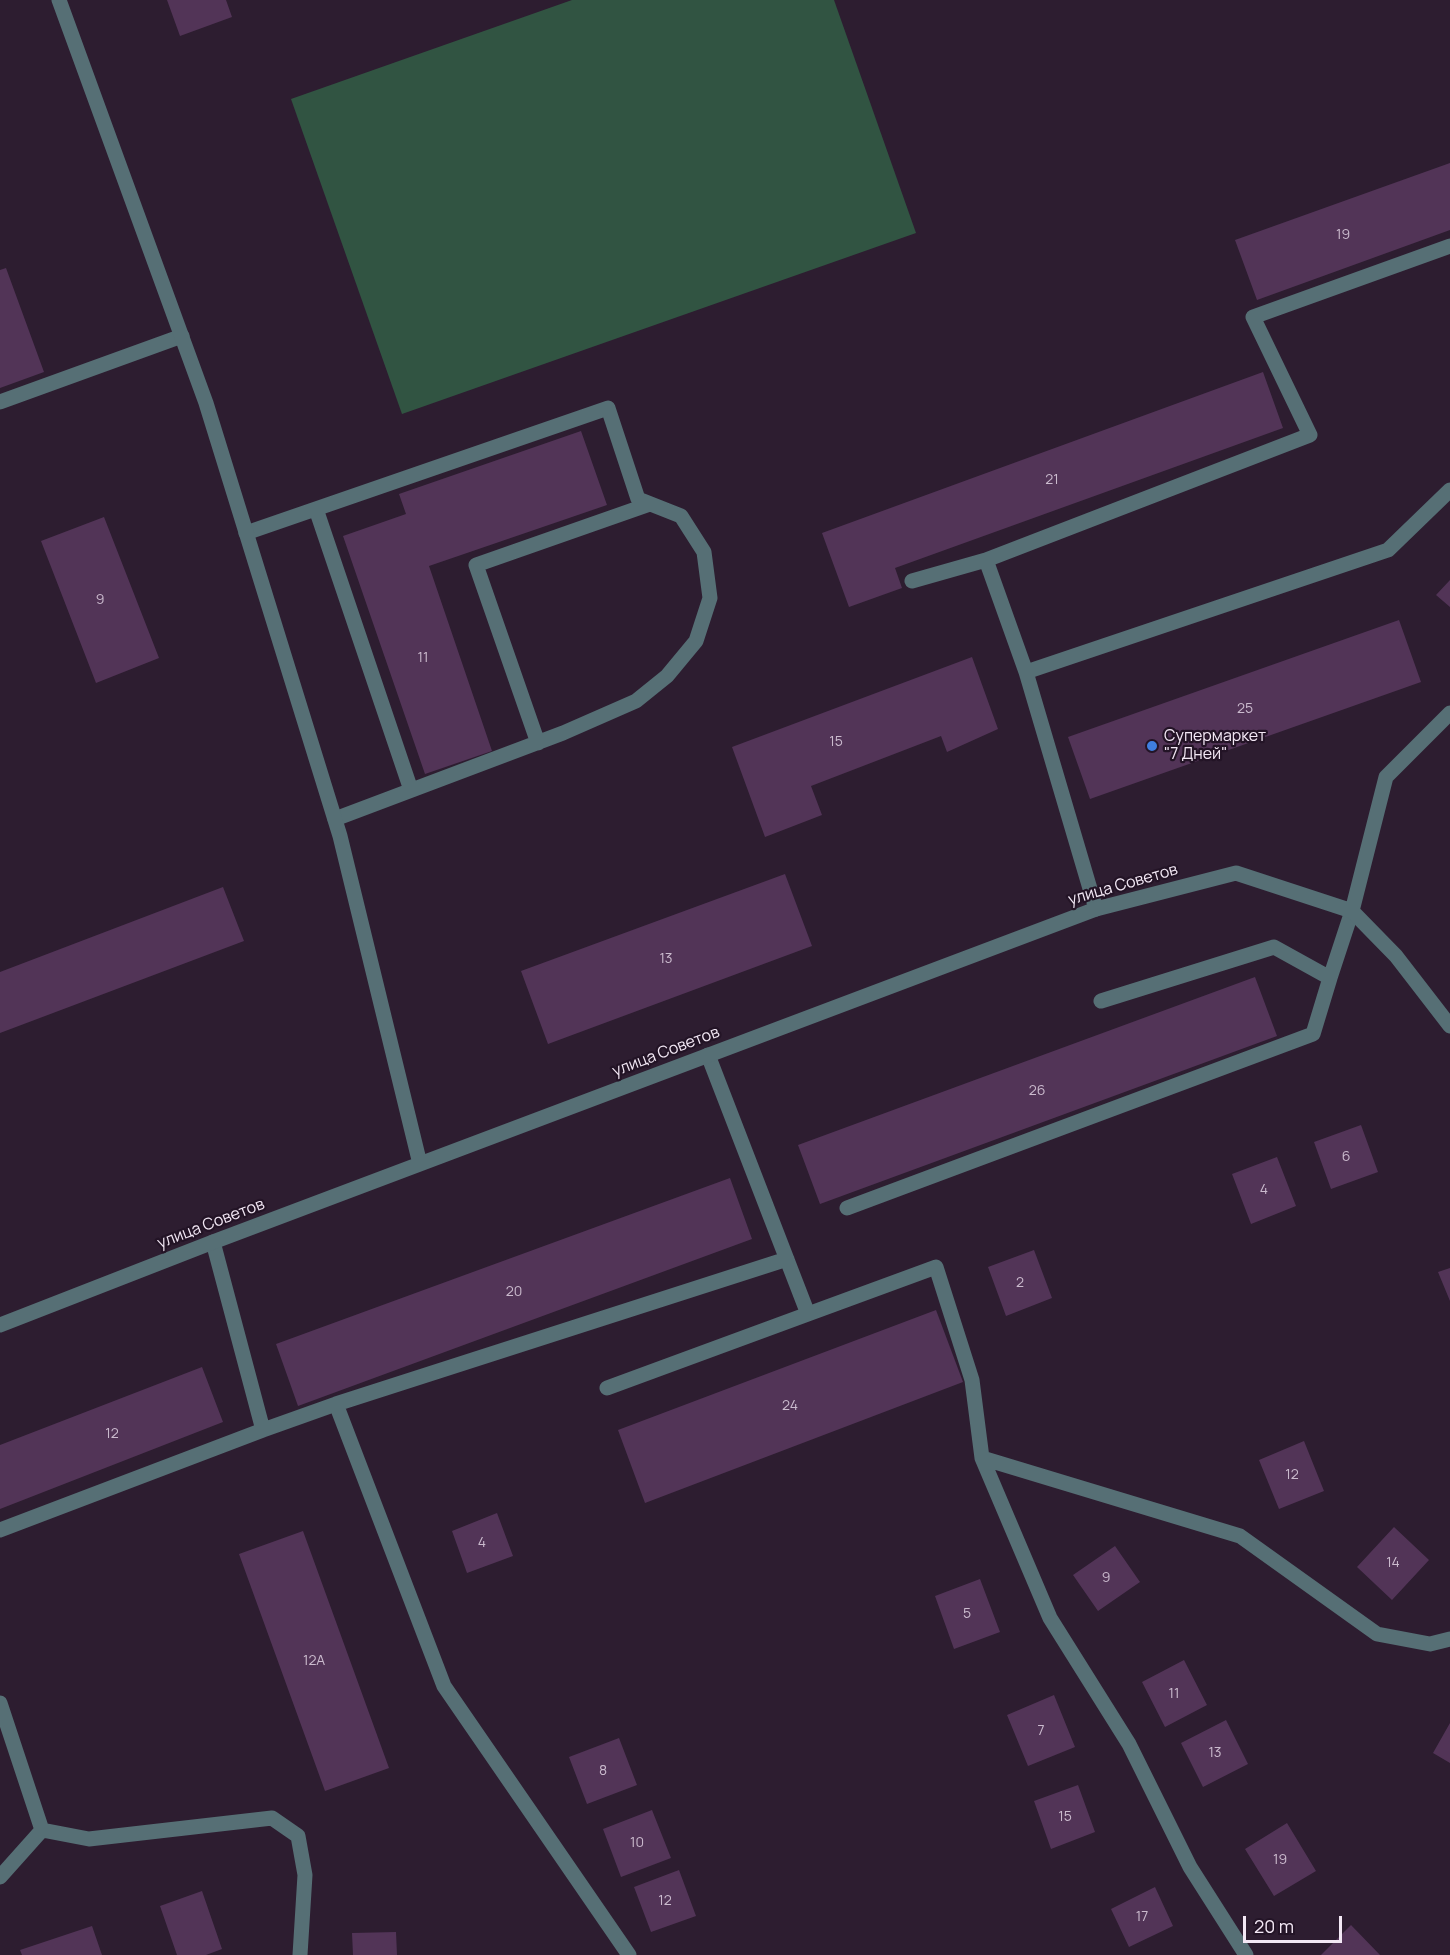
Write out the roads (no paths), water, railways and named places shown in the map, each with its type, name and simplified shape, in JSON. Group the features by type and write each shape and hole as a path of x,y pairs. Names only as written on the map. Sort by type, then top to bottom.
{"street":[{"path":"59,0 206,403 334,819 420,1164"},
{"path":"912,581 986,560 1310,435 1253,317 1450,246"},
{"path":"0,402 182,336"},
{"path":"246,533 608,408 638,499 681,516 704,552 710,598 696,641 667,675 636,701 537,743 334,819"},
{"path":"1026,672 1388,550 1450,490"},
{"path":"537,743 476,565 650,504"},
{"path":"316,509 411,790"},
{"path":"986,560 1026,672 1096,909"},
{"path":"847,1208 1313,1034 1352,911 1386,777 1450,713"},
{"name":"улица Советов","path":"0,1325 213,1242 1096,909 1236,873 1352,911"},
{"path":"1352,911 1396,956 1450,1026"},
{"path":"1101,1002 1275,947 1330,978"},
{"path":"708,1055 808,1314"},
{"path":"213,1242 263,1430"},
{"path":"0,1530 336,1404 787,1259"},
{"path":"607,1388 936,1267 972,1380 982,1458 1050,1618 1128,1744 1190,1867 1246,1955"},
{"path":"336,1404 444,1686 629,1955"},
{"path":"982,1458 1240,1536 1377,1634 1430,1644 1450,1639"},
{"path":"0,1703 42,1830"},
{"path":"42,1830 89,1839 272,1818 298,1836 305,1875 300,1955"},
{"path":"0,1877 42,1830"}],"place":[{"name":"Супермаркет \"7 Дней\"","path":"1152,746"}]}
